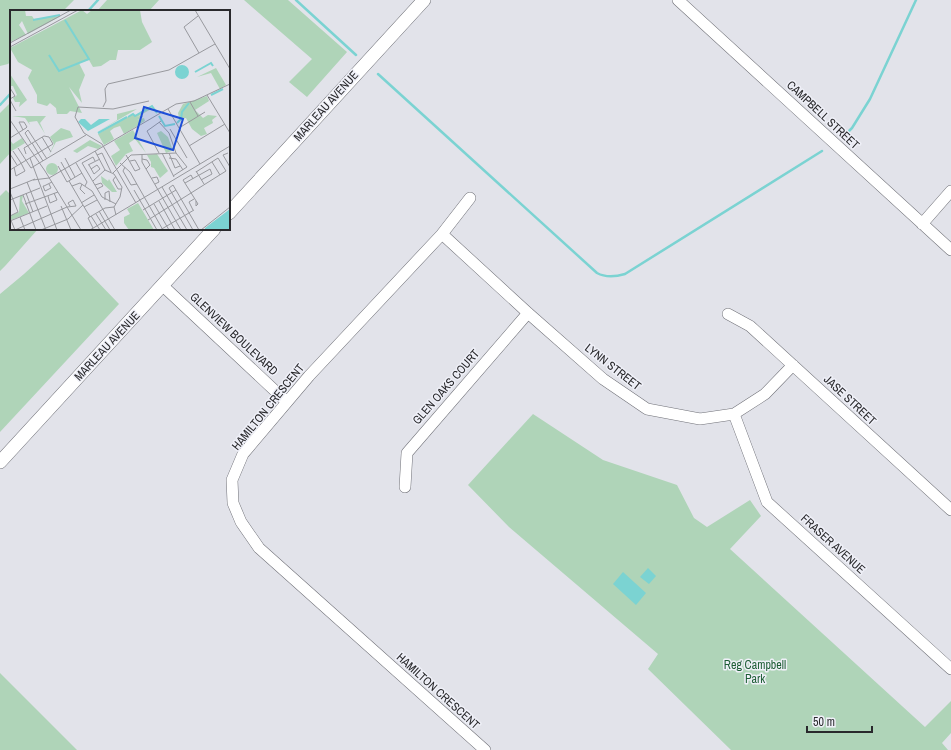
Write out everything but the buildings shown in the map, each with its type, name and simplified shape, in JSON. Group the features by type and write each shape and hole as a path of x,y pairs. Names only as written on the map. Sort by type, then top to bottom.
{"main road":[{"name":"MARLEAU AVENUE","path":"230,212 424,0"},
{"name":"MARLEAU AVENUE","path":"0,462 213,230"}],"street":[{"name":"CAMPBELL STREET","path":"678,0 951,250"},
{"path":"922,224 951,191"},
{"name":"HAMILTON CRESCENT","path":"470,198 442,234 309,376 243,454 232,480 233,503 241,522 259,548 485,750"},
{"name":"LYNN STREET","path":"442,234 603,379 647,409 700,419 734,414 765,394 793,365"},
{"name":"GLENVIEW BOULEVARD","path":"163,286 287,402"},
{"name":"GLEN OAKS COURT","path":"406,487 407,453 528,313"},
{"name":"JASE STREET","path":"728,314 750,326 951,510"},
{"name":"FRASER AVENUE","path":"734,414 767,502 951,669"}],"green space":[{"path":"0,0 74,0 64,10 10,10 10,62 0,66"},
{"path":"107,0 159,0 150,10 98,10"},
{"path":"244,0 288,0 347,52 307,97 289,82 312,59"},
{"path":"10,103 10,153 0,164 0,113"},
{"path":"6,190 10,194 10,230 37,230 0,271 0,196"},
{"path":"59,242 119,304 0,432 0,294"},
{"name":"Reg Campbell Park","path":"533,414 603,460 677,485 694,518 707,527 750,500 761,516 730,549 925,727 951,701 951,733 942,743 948,750 731,750 648,669 658,654 509,527 468,485"},
{"path":"0,673 77,750 0,750"}],"water":[{"path":"648,568 656,576 649,584 640,577"},
{"path":"623,572 646,593 636,605 613,584"}],"waterway":[{"path":"89,10 98,0"},
{"path":"296,0 356,55"},
{"path":"847,133 852,128 870,99 916,0"},
{"path":"378,74 600,275 614,276 625,274 822,151"},
{"path":"0,105 10,94"}]}
